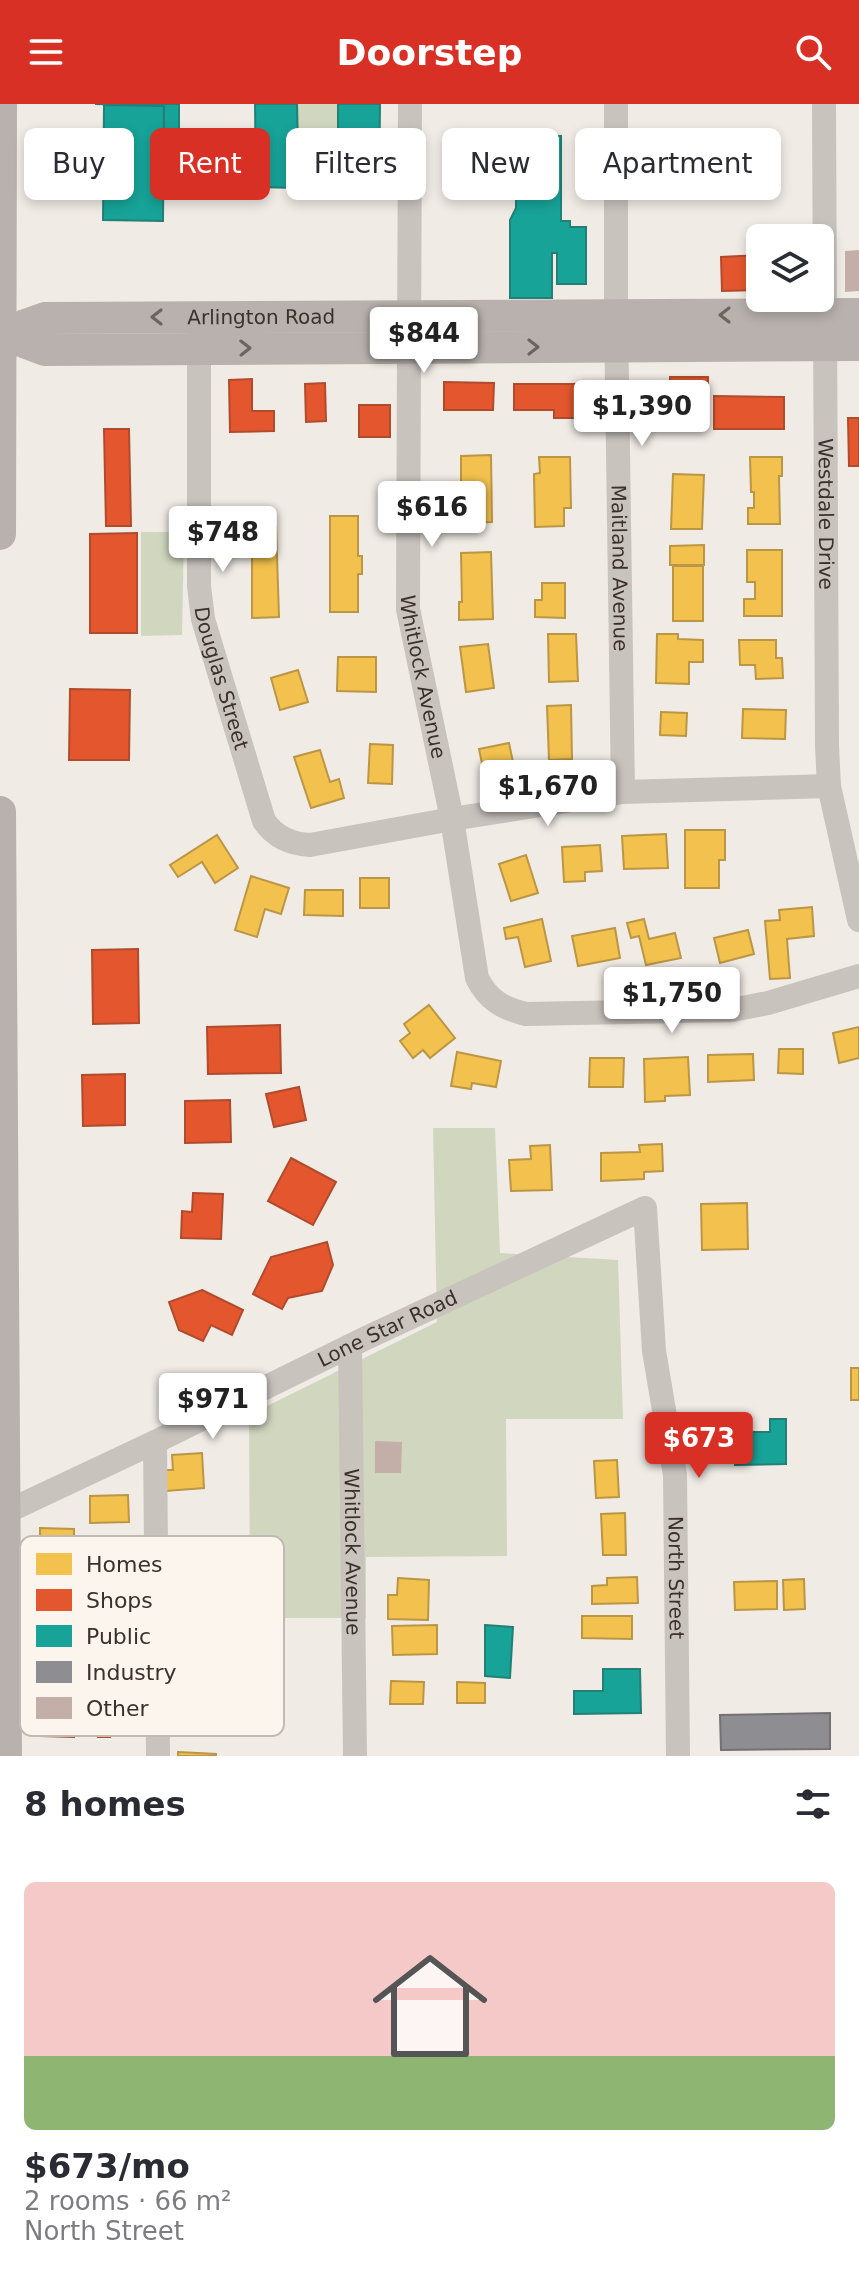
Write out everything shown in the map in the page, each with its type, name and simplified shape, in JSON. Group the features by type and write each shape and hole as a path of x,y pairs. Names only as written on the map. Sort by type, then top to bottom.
{"main road":[{"path":"0,534 1,104"},
{"name":"Arlington Road","path":"616,331 859,314"},
{"name":"Arlington Road","path":"1,334 45,318 199,317 409,332"},
{"name":"Arlington Road","path":"1,334 45,350 199,349 409,332 616,331 827,346 859,345"},
{"path":"0,812 1,1514 6,1756"}],"street":[{"name":"Whitlock Avenue","path":"410,104 408,609 452,819 477,978 491,999 503,1008 526,1014 732,1010 768,1003 859,976"},
{"name":"Maitland Avenue","path":"616,104 623,792"},
{"name":"Westdale Drive","path":"824,104 827,746 829,786 859,920"},
{"name":"Douglas Street","path":"199,317 199,586 203,619 264,821 281,837 296,844 310,845 452,819"},
{"path":"452,819 623,792 829,786"},
{"name":"Lone Star Road","path":"1,1514 645,1208"},
{"name":"North Street","path":"645,1208 654,1351 675,1475 678,1756"},
{"name":"Whitlock Avenue","path":"350,1346 355,1756"},
{"path":"155,1442 156,1536"}],"green space":[{"path":"297,104 338,104 338,128 297,128"},
{"path":"141,532 184,532 182,635 141,636"},
{"path":"433,1128 495,1128 500,1253 618,1260 623,1419 506,1419 507,1556 366,1557 366,1618 284,1618 284,1536 250,1536 249,1415 437,1322"}],"building: Homes":[{"path":"491,455 492,522 461,523 461,456"},
{"path":"539,457 570,457 571,508 564,508 564,526 535,527 534,474 540,473"},
{"path":"750,457 782,457 782,476 779,476 780,524 748,524 748,508 754,508"},
{"path":"673,474 704,475 702,529 671,529"},
{"path":"330,516 358,516 358,556 362,556 362,574 358,574 358,612 330,612"},
{"path":"276,526 279,617 252,618 252,527"},
{"path":"704,545 704,565 670,565 670,546"},
{"path":"747,550 782,550 782,616 744,616 744,599 755,599 755,582 747,582"},
{"path":"491,552 493,619 459,620 459,602 462,602 461,553"},
{"path":"673,566 703,566 703,621 673,621"},
{"path":"542,583 565,583 565,618 535,617 535,600 542,600"},
{"path":"548,634 576,634 578,681 549,682"},
{"path":"657,634 678,634 678,639 703,640 703,662 689,662 689,684 656,683"},
{"path":"739,640 776,640 776,658 782,658 783,678 756,679 755,665 740,665"},
{"path":"488,644 494,688 466,692 460,647"},
{"path":"338,657 376,657 376,692 337,691"},
{"path":"298,670 308,702 280,710 271,678"},
{"path":"571,705 572,759 549,760 547,706"},
{"path":"743,709 786,710 785,739 742,738"},
{"path":"661,712 687,713 686,736 660,735"},
{"path":"509,743 514,767 484,773 479,749"},
{"path":"370,744 393,745 392,784 368,783"},
{"path":"320,750 330,782 339,779 344,798 311,808 294,757"},
{"path":"685,830 725,830 725,860 719,860 719,888 685,888"},
{"path":"666,834 668,868 624,869 622,836"},
{"path":"217,835 238,868 215,883 202,862 178,877 170,865"},
{"path":"600,845 602,871 585,872 585,881 564,882 562,847"},
{"path":"526,855 538,893 511,901 499,864"},
{"path":"251,876 289,888 281,914 265,909 257,937 235,930"},
{"path":"360,878 389,878 389,908 360,908"},
{"path":"305,890 343,890 343,916 304,915"},
{"path":"812,907 814,936 787,939 790,978 770,979 765,921 780,920 779,910"},
{"path":"542,919 551,961 525,967 518,937 506,939 504,928"},
{"path":"644,919 649,939 675,933 681,958 646,965 639,936 631,938 627,923"},
{"path":"615,928 620,958 578,966 572,936"},
{"path":"748,930 754,954 720,963 714,938"},
{"path":"429,1005 455,1038 430,1058 423,1050 413,1058 400,1041 410,1033 404,1024"},
{"path":"859,1027 859,1058 839,1063 833,1033"},
{"path":"779,1049 803,1049 803,1074 778,1073"},
{"path":"457,1052 501,1061 496,1087 472,1083 471,1089 451,1086"},
{"path":"753,1054 754,1080 708,1082 708,1055"},
{"path":"688,1057 690,1095 665,1096 665,1101 645,1102 644,1059"},
{"path":"590,1058 624,1058 623,1087 589,1087"},
{"path":"662,1144 663,1171 644,1172 644,1179 601,1181 601,1153 640,1152 639,1145"},
{"path":"550,1145 552,1190 511,1191 509,1160 531,1159 530,1146"},
{"path":"747,1203 748,1249 702,1250 701,1204"},
{"path":"851,1368 859,1368 859,1400 851,1400"},
{"path":"202,1453 204,1488 166,1491 165,1470 173,1470 172,1455"},
{"path":"617,1460 619,1497 596,1498 594,1461"},
{"path":"128,1495 129,1522 90,1523 90,1496"},
{"path":"625,1513 626,1555 603,1555 601,1514"},
{"path":"40,1528 74,1529 74,1536 40,1536"},
{"path":"637,1577 638,1603 592,1604 592,1586 607,1585 607,1578"},
{"path":"398,1578 429,1580 428,1620 388,1619 388,1595 397,1595"},
{"path":"804,1579 805,1609 784,1610 783,1580"},
{"path":"777,1581 777,1609 735,1610 734,1582"},
{"path":"582,1616 632,1616 632,1639 582,1638"},
{"path":"437,1625 437,1654 393,1655 392,1626"},
{"path":"391,1681 424,1682 423,1704 390,1704"},
{"path":"457,1682 485,1683 485,1703 457,1703"},
{"path":"178,1752 216,1754 216,1756 178,1756"}],"building: Shops":[{"path":"746,256 746,290 722,291 721,257"},
{"path":"670,377 708,377 708,414 661,414 661,383 670,383"},
{"path":"252,379 252,411 274,411 274,431 230,432 229,380"},
{"path":"444,382 494,383 493,410 444,410"},
{"path":"325,383 326,421 306,422 305,384"},
{"path":"514,384 589,384 589,418 554,418 554,410 514,410"},
{"path":"714,396 784,397 784,429 714,429"},
{"path":"359,405 390,405 390,437 359,437"},
{"path":"848,418 859,418 859,466 849,466"},
{"path":"104,429 129,429 131,526 106,526"},
{"path":"137,533 137,633 90,633 90,534"},
{"path":"70,689 130,690 129,760 69,760"},
{"path":"138,949 139,1023 93,1024 92,950"},
{"path":"280,1025 281,1073 208,1074 207,1027"},
{"path":"125,1074 125,1125 83,1126 82,1075"},
{"path":"299,1087 306,1120 274,1127 266,1094"},
{"path":"230,1100 231,1142 185,1143 185,1101"},
{"path":"291,1158 336,1182 313,1225 268,1201"},
{"path":"193,1193 223,1194 221,1239 181,1238 182,1211 192,1212"},
{"path":"327,1242 333,1265 322,1291 288,1298 282,1309 253,1294 271,1257"},
{"path":"202,1290 243,1310 232,1335 211,1325 203,1341 179,1330 169,1302"}],"building: Public":[{"path":"95,104 179,104 179,128 164,128 164,106"},
{"path":"255,104 297,104 298,128 286,128 286,188 270,187 270,128 255,128"},
{"path":"338,104 380,104 380,128 338,128"},
{"path":"104,105 164,106 164,128 150,128 150,200 163,200 163,221 103,220 103,200 134,200 134,128 104,128"},
{"path":"561,136 561,221 570,221 570,227 586,227 586,284 557,284 557,253 552,253 552,298 510,298 510,220 516,200 559,200"},
{"path":"770,1419 786,1419 786,1464 735,1465 735,1432 770,1432"},
{"path":"485,1625 513,1627 510,1678 485,1676"},
{"path":"603,1669 640,1669 641,1713 574,1714 574,1691 603,1691"}],"building: Industry":[{"path":"830,1713 830,1749 721,1750 720,1715"}],"building: Other":[{"path":"859,250 859,291 845,292 845,251"},
{"path":"375,1441 402,1442 401,1473 375,1473"}]}
